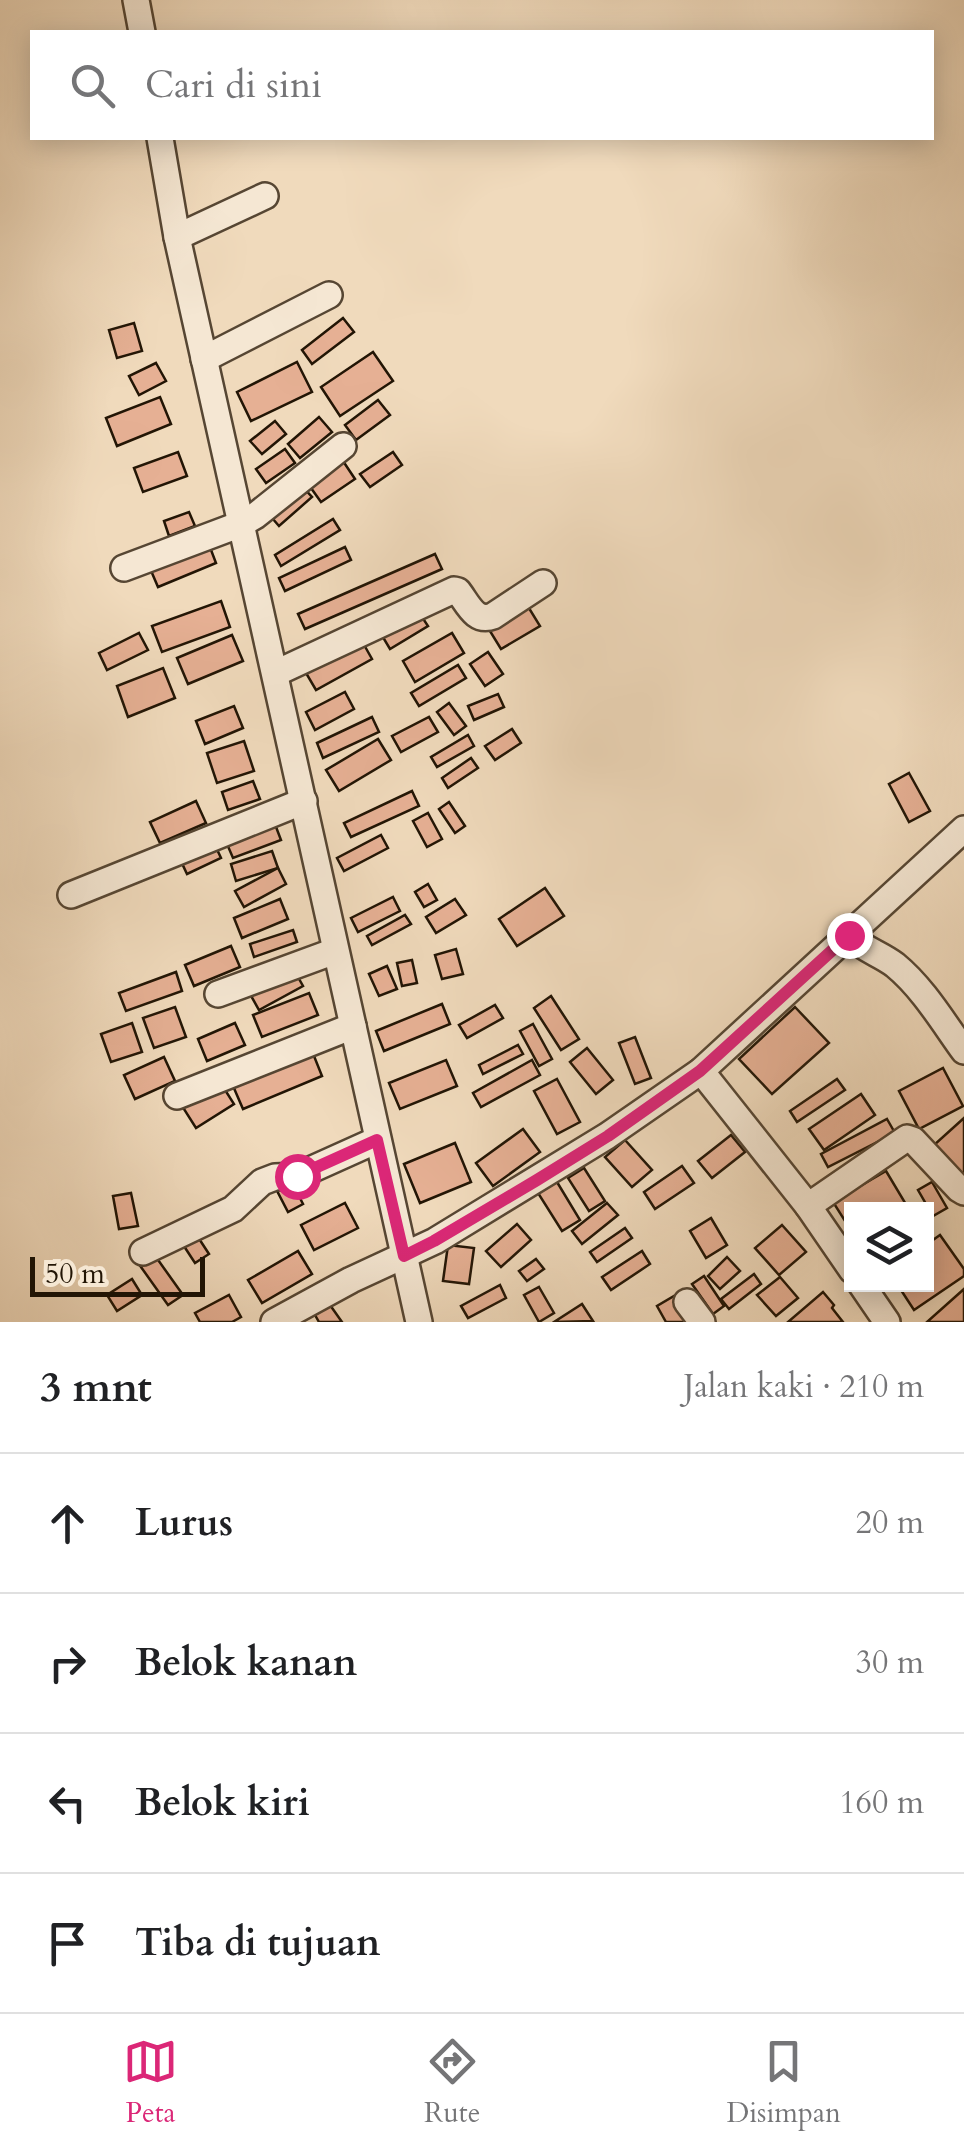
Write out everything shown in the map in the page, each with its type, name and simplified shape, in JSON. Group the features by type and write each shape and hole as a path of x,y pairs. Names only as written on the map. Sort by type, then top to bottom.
{"street":[{"path":"136,0 142,30"},
{"path":"161,140 204,359 419,1322"},
{"path":"178,237 265,196"},
{"path":"204,359 329,295"},
{"path":"124,568 241,524 262,512 343,446"},
{"path":"276,673 454,590 478,617 484,618 543,583"},
{"path":"71,895 304,801"},
{"path":"289,1318 434,1241 537,1180 700,1071 964,828"},
{"path":"849,935 860,946 898,967 964,1052"},
{"path":"218,994 335,950"},
{"path":"178,1096 353,1026"},
{"path":"700,1071 808,1206 844,1258"},
{"path":"808,1206 907,1138 964,1192"},
{"path":"144,1252 233,1209 268,1179 297,1176 377,1140"},
{"path":"866,1292 887,1322"}],"building":[{"path":"343,318 354,332 312,364 302,350"},
{"path":"134,323 142,351 117,358 109,330"},
{"path":"373,352 393,381 340,416 321,387"},
{"path":"297,362 312,392 251,421 237,392"},
{"path":"156,363 166,381 139,395 129,376"},
{"path":"160,397 171,424 117,446 106,418"},
{"path":"378,400 390,415 356,440 345,425"},
{"path":"319,417 332,432 300,458 288,444"},
{"path":"275,421 286,434 262,454 250,441"},
{"path":"285,449 295,463 266,483 256,469"},
{"path":"178,452 187,476 143,492 134,468"},
{"path":"393,452 402,465 370,487 360,474"},
{"path":"341,458 355,479 321,502 306,481"},
{"path":"299,483 312,497 279,526 266,511"},
{"path":"189,512 195,526 169,536 164,521"},
{"path":"333,519 340,530 281,566 275,555"},
{"path":"208,542 216,563 158,587 149,566"},
{"path":"345,547 351,560 285,591 279,578"},
{"path":"435,554 442,569 305,629 298,614"},
{"path":"524,600 540,626 501,649 485,623"},
{"path":"221,601 230,627 162,652 152,626"},
{"path":"418,611 428,626 390,649 381,634"},
{"path":"139,633 148,650 107,670 99,653"},
{"path":"452,633 464,653 415,682 403,661"},
{"path":"232,635 243,661 188,684 177,658"},
{"path":"363,643 372,659 316,690 306,673"},
{"path":"488,652 503,674 485,686 470,664"},
{"path":"458,665 466,678 419,706 411,693"},
{"path":"163,668 175,698 128,717 117,686"},
{"path":"345,692 354,709 315,730 306,712"},
{"path":"498,694 504,707 474,720 468,706"},
{"path":"449,703 466,726 454,735 437,712"},
{"path":"234,706 243,728 205,744 196,721"},
{"path":"372,717 379,732 323,758 317,743"},
{"path":"429,717 438,732 401,752 392,736"},
{"path":"512,729 521,743 495,760 485,746"},
{"path":"468,735 474,746 437,767 431,757"},
{"path":"378,739 391,760 339,791 326,770"},
{"path":"244,741 254,771 217,783 207,753"},
{"path":"471,758 478,768 448,788 442,778"},
{"path":"909,773 930,811 909,822 889,784"},
{"path":"253,781 260,799 228,810 222,792"},
{"path":"412,791 419,806 351,837 344,823"},
{"path":"196,801 206,823 160,843 150,822"},
{"path":"449,802 465,826 455,833 439,809"},
{"path":"428,813 442,839 427,847 413,821"},
{"path":"273,819 281,840 233,858 224,837"},
{"path":"381,835 388,848 344,871 337,858"},
{"path":"214,843 221,858 187,874 180,859"},
{"path":"272,851 278,868 236,881 231,864"},
{"path":"278,868 286,884 244,907 235,891"},
{"path":"428,884 437,900 424,907 415,892"},
{"path":"545,888 564,916 517,946 499,919"},
{"path":"393,897 400,911 358,932 351,918"},
{"path":"280,899 288,919 242,938 234,918"},
{"path":"455,899 466,915 436,933 426,917"},
{"path":"405,915 411,924 372,945 367,936"},
{"path":"293,930 297,942 254,957 250,944"},
{"path":"231,946 240,967 194,986 185,965"},
{"path":"456,949 463,974 442,979 435,955"},
{"path":"412,960 417,983 402,986 397,963"},
{"path":"387,966 397,989 379,996 369,974"},
{"path":"294,970 303,986 259,1010 250,994"},
{"path":"176,972 182,991 126,1011 119,993"},
{"path":"309,993 318,1015 262,1037 253,1015"},
{"path":"551,996 579,1039 561,1050 534,1008"},
{"path":"442,1004 450,1024 384,1051 376,1031"},
{"path":"495,1005 503,1018 467,1038 459,1025"},
{"path":"175,1007 186,1037 154,1048 143,1018"},
{"path":"795,1007 829,1043 772,1094 739,1059"},
{"path":"132,1023 142,1052 111,1062 101,1034"},
{"path":"235,1023 245,1045 207,1061 198,1039"},
{"path":"533,1024 552,1059 539,1066 520,1031"},
{"path":"635,1037 651,1078 635,1084 619,1043"},
{"path":"518,1045 523,1054 483,1074 479,1065"},
{"path":"310,1046 322,1076 243,1109 230,1079"},
{"path":"587,1048 613,1080 596,1094 570,1062"},
{"path":"164,1057 175,1081 135,1099 124,1075"},
{"path":"446,1060 457,1086 400,1109 389,1083"},
{"path":"532,1060 540,1075 481,1107 473,1093"},
{"path":"943,1068 963,1106 919,1129 899,1091"},
{"path":"557,1079 580,1122 557,1134 534,1091"},
{"path":"837,1079 845,1090 797,1122 790,1111"},
{"path":"220,1082 234,1104 196,1128 182,1106"},
{"path":"861,1094 875,1115 824,1150 809,1129"},
{"path":"964,1118 964,1174 963,1175 934,1145"},
{"path":"887,1119 895,1133 828,1167 821,1154"},
{"path":"523,1129 540,1152 493,1186 476,1163"},
{"path":"731,1135 745,1152 712,1178 698,1161"},
{"path":"625,1140 652,1170 632,1187 605,1157"},
{"path":"455,1143 471,1182 420,1203 404,1164"},
{"path":"682,1166 694,1183 655,1209 644,1192"},
{"path":"584,1168 605,1201 589,1211 568,1178"},
{"path":"886,1171 905,1202 844,1202 844,1219 833,1202"},
{"path":"289,1177 303,1204 288,1212 274,1185"},
{"path":"557,1182 580,1220 562,1231 538,1193"},
{"path":"932,1182 947,1208 934,1215 934,1202 925,1202 918,1190"},
{"path":"131,1193 138,1226 119,1229 113,1196"},
{"path":"345,1203 358,1228 314,1250 301,1225"},
{"path":"607,1203 618,1215 582,1244 572,1231"},
{"path":"711,1218 727,1245 706,1258 690,1231"},
{"path":"517,1224 531,1240 501,1267 486,1251"},
{"path":"782,1225 806,1252 779,1275 755,1248"},
{"path":"625,1228 632,1238 597,1262 590,1252"},
{"path":"194,1231 209,1254 195,1263 180,1240"},
{"path":"940,1235 964,1269 964,1276 914,1310 902,1292 934,1292 934,1239"},
{"path":"448,1245 474,1248 469,1284 443,1281"},
{"path":"151,1250 183,1295 168,1305 136,1260"},
{"path":"298,1251 312,1274 262,1303 248,1280"},
{"path":"642,1251 650,1264 611,1290 602,1277"},
{"path":"727,1257 740,1271 720,1289 708,1276"},
{"path":"536,1259 544,1269 527,1281 519,1271"},
{"path":"754,1274 761,1284 729,1309 721,1299"},
{"path":"704,1276 724,1306 713,1314 692,1284"},
{"path":"780,1277 798,1298 776,1316 757,1295"},
{"path":"132,1279 142,1295 117,1311 107,1295"},
{"path":"500,1285 506,1298 468,1318 461,1306"},
{"path":"539,1287 554,1313 539,1322 524,1295"},
{"path":"964,1289 964,1322 927,1322"},
{"path":"823,1292 843,1322 788,1322"},
{"path":"229,1295 241,1317 232,1322 200,1322 195,1313"},
{"path":"674,1296 689,1322 666,1322 657,1306"},
{"path":"582,1304 593,1321 554,1322"},
{"path":"330,1305 342,1322 319,1322 315,1315"}],"route":[{"path":"297,1176 377,1140 404,1256 608,1136 700,1071 849,935"}]}
